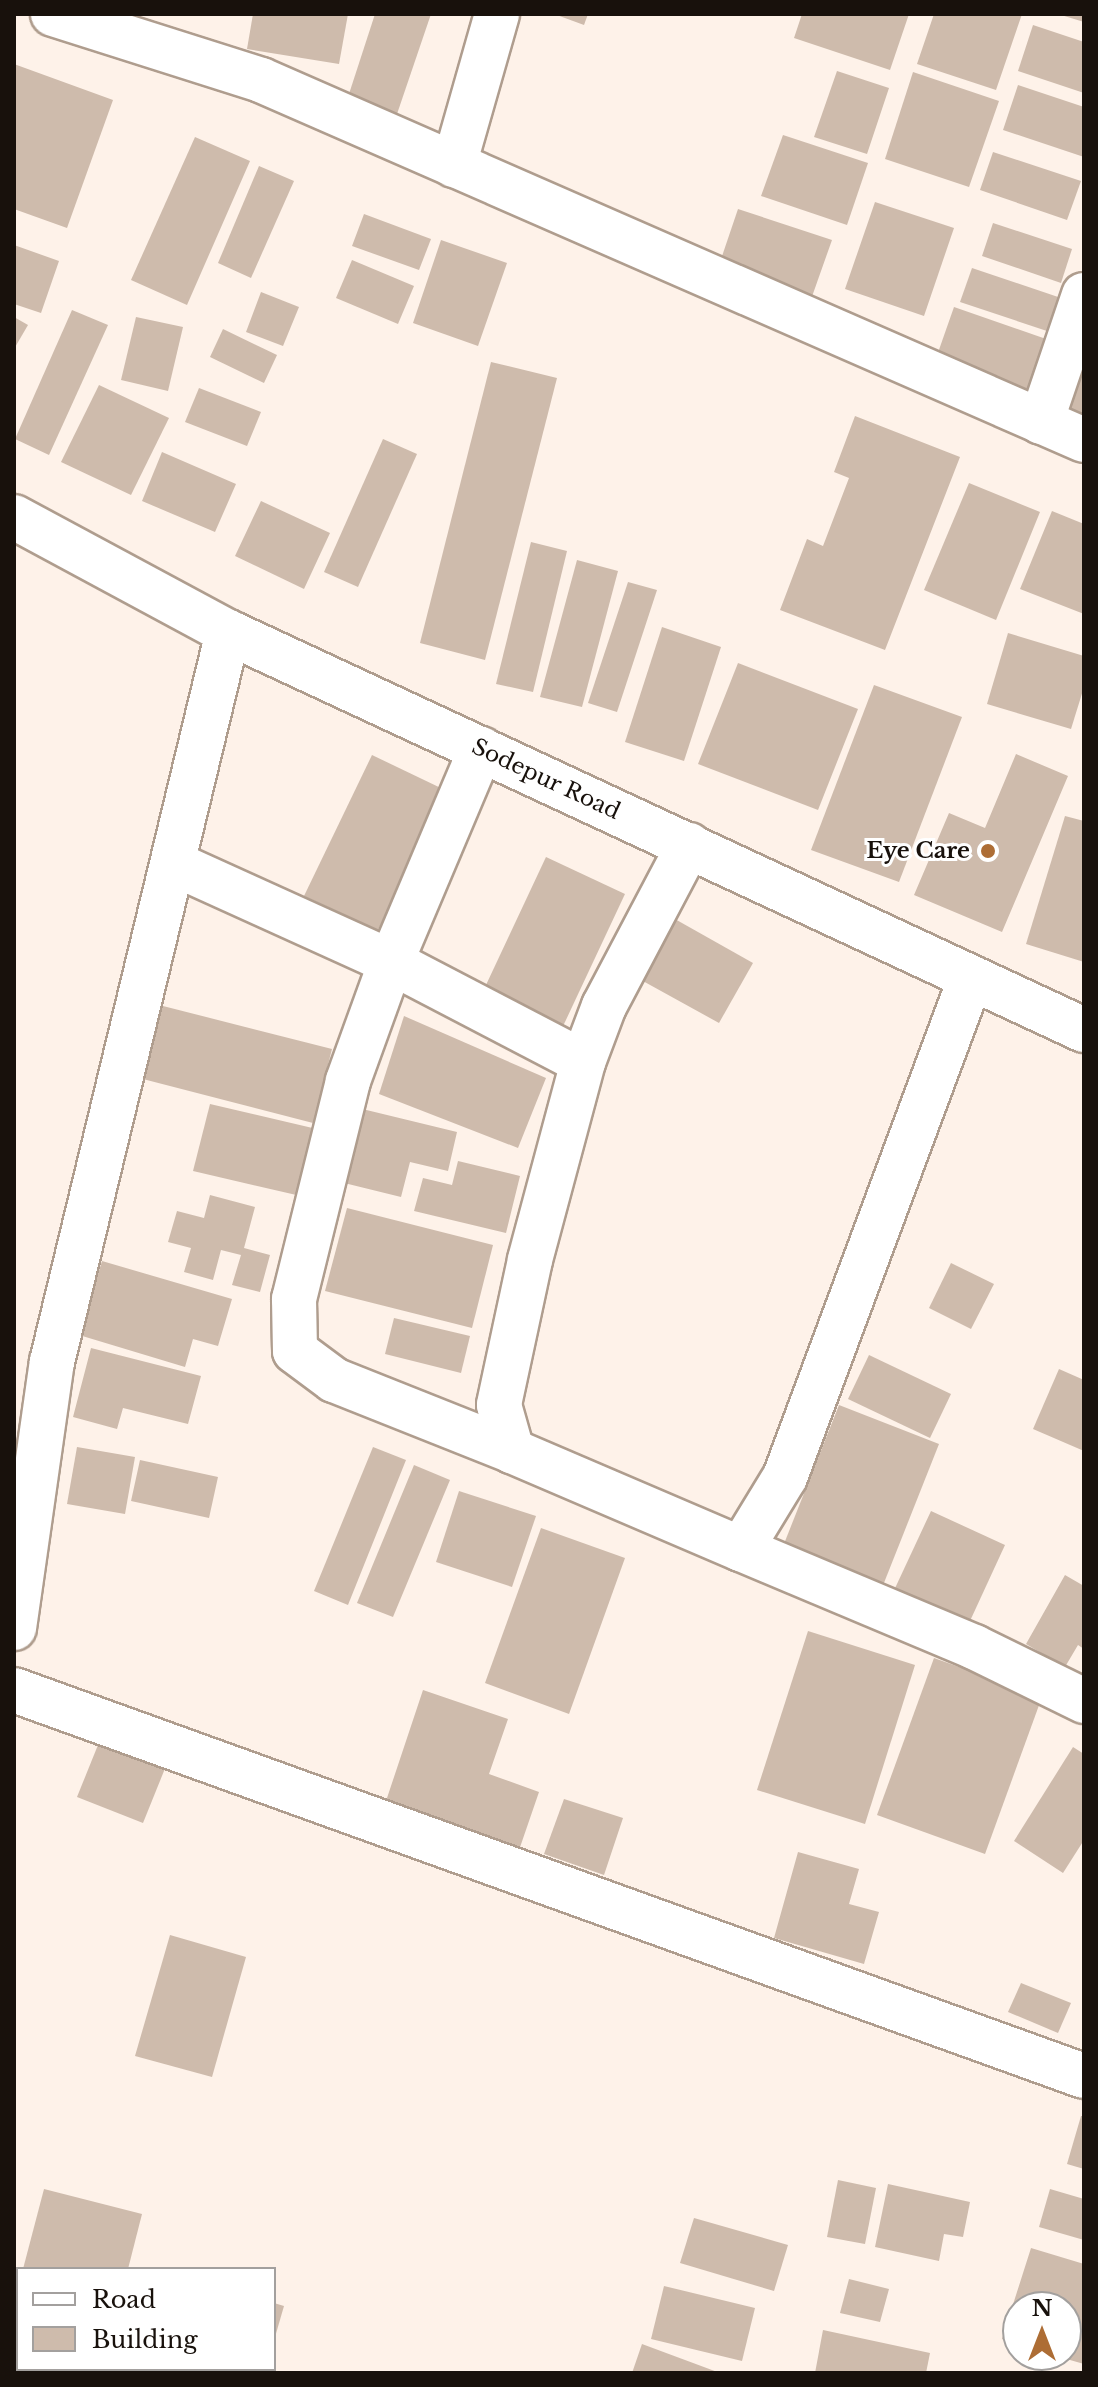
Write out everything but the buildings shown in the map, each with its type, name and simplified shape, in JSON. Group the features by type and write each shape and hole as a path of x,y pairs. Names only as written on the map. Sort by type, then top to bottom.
{"street":[{"path":"53,14 261,80 1084,440"},
{"path":"454,165 497,14"},
{"path":"1041,422 1084,295"},
{"name":"Sodepur Road","path":"14,517 228,632 1084,1030"},
{"path":"14,1628 52,1362 175,864 228,632"},
{"path":"481,749 391,962 327,1152 294,1299 295,1351 334,1380 512,1451 974,1647 1084,1701"},
{"path":"512,1451 499,1405 530,1260 583,1062 604,1006 689,845"},
{"path":"175,864 391,962 583,1062"},
{"path":"741,1549 785,1477 971,977"},
{"path":"14,1690 1084,2076"}],"place":[{"name":"Eye Care","path":"988,851"}]}
